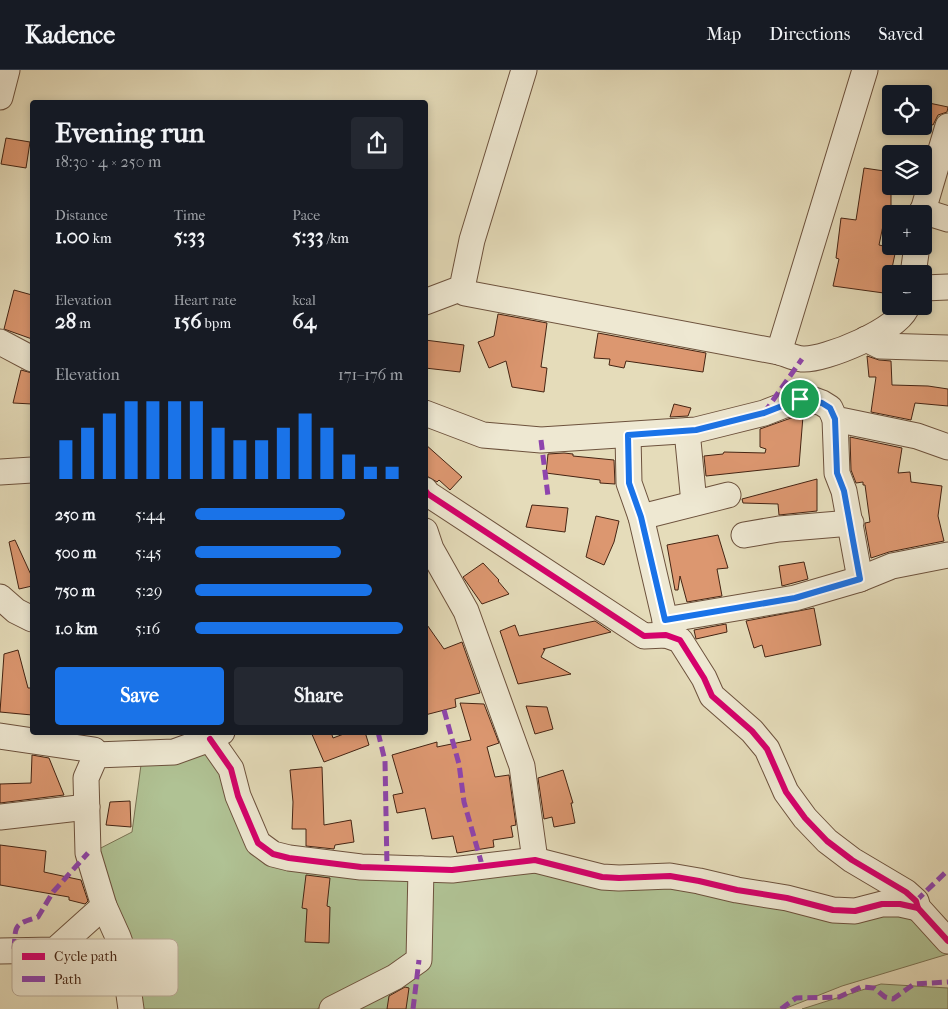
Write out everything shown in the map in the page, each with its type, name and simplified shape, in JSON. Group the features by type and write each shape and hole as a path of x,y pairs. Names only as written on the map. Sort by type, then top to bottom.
{"street":[{"path":"462,288 472,240 524,70"},
{"path":"779,352 865,70"},
{"path":"924,205 948,126"},
{"path":"932,215 948,219"},
{"path":"932,288 948,287"},
{"path":"428,301 462,288"},
{"path":"462,288 465,292 779,352 802,359 841,351 885,329 902,315"},
{"path":"866,339 880,346 948,348"},
{"path":"0,342 30,358"},
{"path":"428,414 483,435 504,438 566,440 696,430 764,413 800,399 822,403 830,408 835,419 837,473 844,491 851,523 860,579"},
{"path":"835,419 917,436 948,447"},
{"path":"687,431 694,503"},
{"path":"628,435 628,474 641,517 665,628 680,640 704,678 712,696 752,730 767,749 789,797 827,841 852,860 906,892 916,901 918,908 948,941"},
{"path":"0,472 30,470"},
{"path":"428,494 644,636 665,628 795,598 860,579 892,566 948,555"},
{"path":"641,517 728,495"},
{"path":"744,535 779,529 851,523"},
{"path":"429,555 466,611 522,766 535,860"},
{"path":"0,597 16,611 30,618"},
{"path":"0,736 92,746 174,752 216,735"},
{"path":"219,735 238,796 258,843 273,854 289,858 361,867 452,870 535,860 602,877 670,876 787,898 833,910 855,911 882,904 900,904 918,908"},
{"path":"92,746 86,778 88,853 104,906 119,939"},
{"path":"0,818 86,807"},
{"path":"332,1009 388,981 419,960 421,869"},
{"path":"67,939 104,906"},
{"path":"129,996 131,1009"}],"green space":[{"path":"209,742 256,850 414,875 409,957 317,1009 140,1009 136,996 178,996 178,939 119,939 93,852 132,832 141,765"},
{"path":"542,870 642,883 901,909 948,950 948,954 842,986 784,1009 352,1009 425,964 433,880"},
{"path":"881,984 948,988 948,1009 802,1009"}],"building":[{"path":"932,104 948,107 947,112 938,115 933,125"},
{"path":"6,138 30,142 26,168 1,164"},
{"path":"864,168 882,171 882,195 891,195 891,205 882,205 882,230 879,245 882,246 882,255 895,255 893,265 882,265 882,293 833,286 839,259 836,258 841,218 856,220"},
{"path":"14,290 30,294 30,338 4,329"},
{"path":"498,314 547,323 541,367 547,368 544,392 512,387 506,361 489,368 478,342 494,336"},
{"path":"598,333 706,353 703,372 626,361 624,368 609,365 610,359 594,358"},
{"path":"428,340 464,345 460,372 428,368"},
{"path":"867,356 891,361 892,385 928,386 948,389 948,406 915,403 911,420 871,412 876,377 869,377"},
{"path":"21,370 30,372 30,404 13,403"},
{"path":"674,404 691,408 688,416 670,417"},
{"path":"803,416 799,466 706,476 704,456 723,454 724,452 765,453 766,449 760,447 760,429 794,417"},
{"path":"850,437 902,448 898,473 910,472 911,482 942,486 938,516 944,541 889,552 871,558 865,525 865,523 870,522 865,485 863,485 863,482 856,483 851,470"},
{"path":"428,447 462,477 450,490 439,480 437,482 428,477"},
{"path":"548,454 573,454 573,456 614,460 615,484 600,483 600,480 546,473"},
{"path":"817,479 817,511 779,515 778,504 743,503 742,499"},
{"path":"532,505 568,508 565,532 526,527"},
{"path":"596,516 619,521 614,542 604,565 586,557"},
{"path":"718,535 728,568 717,569 722,596 687,602 680,576 678,590 675,590 667,545"},
{"path":"15,540 30,573 30,586 19,589 9,542"},
{"path":"804,562 808,579 782,586 779,566"},
{"path":"483,563 509,594 482,604 463,577"},
{"path":"814,608 821,645 765,657 762,645 754,648 746,621"},
{"path":"595,621 611,632 543,649 545,649 541,657 571,674 518,684 500,631 515,625 519,636"},
{"path":"726,624 727,632 696,639 694,630"},
{"path":"428,626 444,649 462,642 480,693 455,699 456,707 428,714"},
{"path":"18,650 28,688 30,688 30,715 0,712 4,654"},
{"path":"460,703 484,704 499,743 487,747 495,777 509,775 516,825 511,826 513,837 493,840 494,847 457,853 453,836 432,839 425,808 397,813 393,795 403,793 392,755 437,742 437,747 471,740"},
{"path":"526,706 547,707 553,729 535,734"},
{"path":"312,735 332,735 333,738 341,735 366,735 369,745 324,762"},
{"path":"32,755 49,758 64,795 0,803 0,784 31,783"},
{"path":"322,767 324,825 351,820 354,842 335,845 334,849 306,846 306,829 292,829 293,802 290,770"},
{"path":"563,770 573,803 571,803 575,823 554,827 552,817 544,819 538,778"},
{"path":"130,801 131,827 106,825 110,802"},
{"path":"0,845 46,851 44,872 81,880 88,901 85,904 69,900 69,897 0,885"},
{"path":"306,875 330,878 327,906 330,907 329,943 305,942 307,909 302,908"},
{"path":"405,987 409,988 406,1009 387,1009 389,996"}],"marked path":[{"path":"764,413 802,359"},
{"path":"541,440 548,496"},
{"path":"444,710 459,764 464,802 482,865"},
{"path":"379,735 385,761 387,868"},
{"path":"15,939 17,927 24,922 38,917 53,892 88,853"},
{"path":"916,901 948,870"},
{"path":"413,1009 419,960"},
{"path":"781,1009 796,998 839,997 861,987 874,988 885,997 893,999 914,984 948,982"}],"cycle path":[{"path":"428,494 644,636 666,635 680,640 704,678 712,696 752,731 767,749 786,792 805,818 827,841 852,860 906,892 916,901 918,908 948,941"},
{"path":"210,739 231,769 238,796 258,843 273,854 289,858 361,867 452,870 535,860 602,877 670,876 787,898 833,910 855,911 882,904 900,904 918,908"}],"route":[{"path":"800,399 811,399 822,403 830,408 835,419 837,473 844,491 851,523 860,579 844,582 795,598 665,620 641,517 629,483 628,435 696,430 764,413 790,401 800,399"}]}
